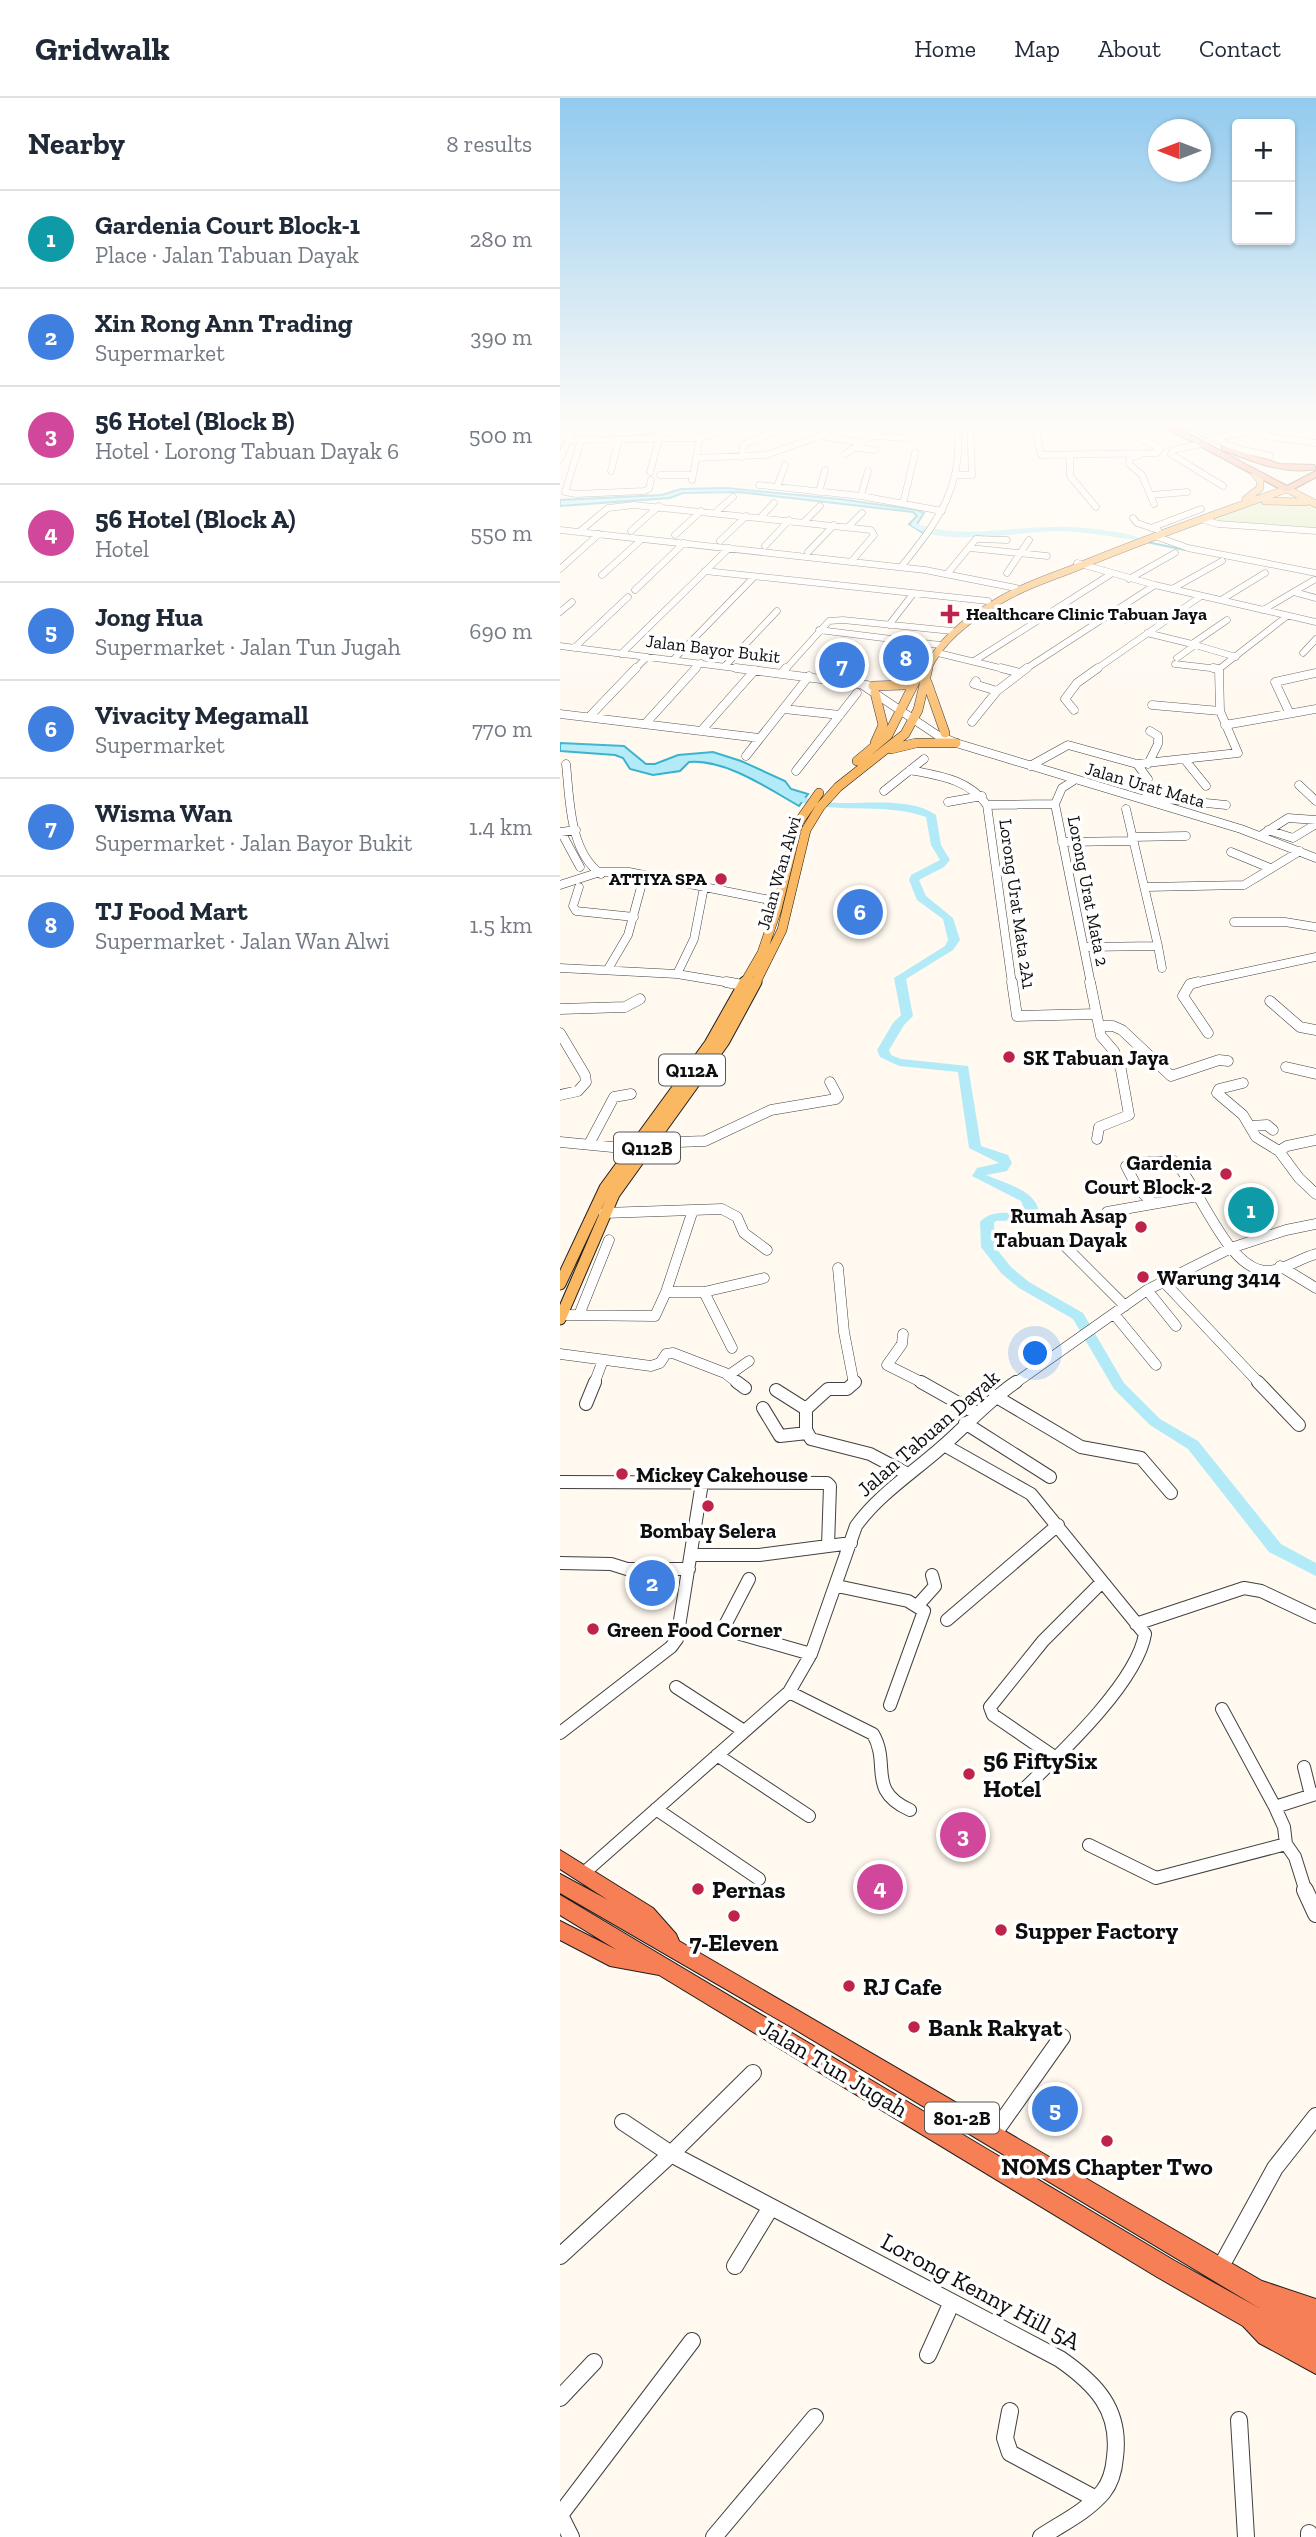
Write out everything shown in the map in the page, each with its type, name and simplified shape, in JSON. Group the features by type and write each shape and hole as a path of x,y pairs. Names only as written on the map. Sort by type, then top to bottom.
{"highway":[{"path":"560,1858 646,1914 674,1960"},
{"name":"Jalan Tun Jugah","path":"560,1883 628,1933 1166,2269 1272,2319 1316,2347"},
{"name":"Jalan Tun Jugah","path":"560,1904 628,1933"},
{"path":"560,1930 610,1957 674,1960"},
{"name":"Jalan Tun Jugah","path":"674,1960 799,2020 1255,2290 1281,2296 1316,2311"},
{"name":"Jalan Tun Jugah","path":"1255,2290 1272,2319 1268,2334 1316,2362"},
{"name":"Jalan Tun Jugah","path":"1272,2319 1316,2329"}],"main road":[{"name":"Jalan Wan Alwi","path":"562,1277 605,1188 751,984 807,816 821,796 875,751 904,735 916,717 927,681 928,667 951,631 988,601 1016,587 1151,536"},
{"name":"Jalan Wan Alwi","path":"875,751 904,708 919,673 939,649 965,625 985,608 1011,594 1079,564"},
{"path":"919,673 905,685 874,690 883,725 875,751 916,743 960,744"},
{"path":"927,681 945,733"},
{"name":"Jalan Wan Alwi","path":"561,1317 604,1213 650,1143 703,1073 782,930 807,816"}],"street":[{"path":"560,569 597,536"},
{"path":"615,536 901,567 948,573 1016,587"},
{"path":"720,541 725,536"},
{"path":"765,546 774,536"},
{"path":"808,552 824,536"},
{"path":"851,562 873,536"},
{"path":"901,567 927,536"},
{"path":"1164,536 1188,548 1315,576"},
{"path":"602,575 642,539"},
{"path":"948,573 978,539 1007,540"},
{"path":"1007,573 1029,540"},
{"path":"635,590 684,543"},
{"path":"621,654 729,548"},
{"path":"970,548 1047,556"},
{"path":"1129,579 1175,553"},
{"path":"1172,589 1222,561"},
{"path":"1079,564 1129,579 1316,622"},
{"path":"705,571 988,601"},
{"path":"1221,600 1265,573"},
{"path":"974,662 1111,574"},
{"path":"1263,610 1315,576"},
{"path":"673,660 754,577"},
{"path":"972,722 997,691 1020,673 1154,585"},
{"path":"1294,592 1316,597"},
{"path":"889,625 913,594"},
{"path":"1073,710 1065,699 1073,686 1201,596"},
{"path":"574,648 628,597"},
{"path":"560,612 572,602"},
{"path":"725,666 777,611"},
{"path":"1227,620 1176,661 1219,669 1287,616"},
{"path":"782,673 827,622 836,620 951,631"},
{"path":"819,630 939,649 974,662 1020,673"},
{"path":"1147,633 1236,657"},
{"path":"1303,653 1316,639"},
{"name":"Jalan Bayor Bukit","path":"560,646 861,684 874,690"},
{"path":"589,717 647,657"},
{"path":"645,724 701,663"},
{"path":"1030,766 1068,745 1138,764 1238,753 1220,711 1219,669"},
{"path":"701,731 755,670"},
{"path":"1289,712 1275,682 1316,673"},
{"path":"746,756 809,677"},
{"path":"976,681 974,684 997,691"},
{"path":"874,690 904,708 937,735 960,744"},
{"path":"796,771 857,693"},
{"path":"1152,705 1220,711"},
{"path":"784,709 840,715"},
{"path":"1225,725 1316,709"},
{"path":"561,715 758,738"},
{"path":"916,717 960,744"},
{"path":"1148,764 1159,741 1158,736 1150,731"},
{"name":"Jalan Urat Mata","path":"960,744 1205,818 1316,858"},
{"path":"884,791 924,759"},
{"path":"1185,760 1206,786"},
{"path":"566,764 565,789 578,845 596,873"},
{"path":"1138,764 1147,779"},
{"name":"Lorong Urat Mata 2A1","path":"911,770 960,782 984,801 1017,1016 1096,1014"},
{"path":"1062,777 1063,787"},
{"name":"Lorong Urat Mata 2","path":"1073,780 1063,787 1055,804 1098,1026"},
{"path":"1299,785 1316,800"},
{"path":"1205,818 1226,805 1228,795"},
{"path":"1140,800 1152,796 1226,805"},
{"path":"948,802 1055,804"},
{"path":"1126,809 1163,968"},
{"path":"1260,836 1288,818 1316,822"},
{"path":"1268,830 1293,838 1316,822"},
{"path":"576,830 560,831 580,867"},
{"path":"1062,842 1186,836"},
{"path":"1146,887 1244,885 1300,851"},
{"path":"1231,852 1270,868"},
{"path":"560,885 596,873 640,875 765,899 777,909"},
{"path":"608,969 628,935 634,918 640,875"},
{"path":"579,887 573,906 576,911 634,918"},
{"path":"677,974 694,939 704,887"},
{"path":"765,899 781,893"},
{"path":"1234,922 1285,922 1316,927"},
{"path":"1084,947 1158,946"},
{"path":"1208,1033 1183,996 1185,988 1190,984 1316,957"},
{"path":"560,968 677,974 751,984"},
{"path":"560,975 588,975"},
{"path":"560,1009 625,1007 640,999"},
{"path":"1270,1001 1300,1027 1316,1030"},
{"path":"1097,1139 1099,1127 1129,1115 1121,1068 1113,1049 1101,1036 1098,1026 1113,1026 1122,1030 1171,1076 1219,1060 1228,1061"},
{"path":"560,1033 585,1075 586,1082 574,1093 560,1095"},
{"path":"1286,1067 1316,1074"},
{"path":"650,1143 705,1141 771,1110 836,1099 838,1097 830,1082"},
{"path":"1243,1083 1219,1089 1217,1093 1243,1115 1256,1137 1279,1152 1299,1178 1316,1194"},
{"path":"589,1144 614,1097 631,1094"},
{"path":"1251,1126 1267,1125 1273,1130"},
{"path":"1279,1152 1287,1146 1316,1140"},
{"path":"560,1143 633,1149"},
{"path":"1153,1203 1138,1189 1126,1167 1131,1163 1177,1163 1231,1248 1258,1270 1270,1270 1316,1254"},
{"path":"1107,1212 1198,1196"},
{"path":"561,1317 653,1317 666,1293 693,1210"},
{"path":"604,1213 726,1210 739,1220 744,1233 767,1250"},
{"name":"Jalan Tabuan Dayak","path":"585,1872 789,1692 811,1654 856,1526 868,1509 944,1445 995,1396 1163,1281 1231,1248 1286,1230 1316,1224"},
{"path":"579,1315 609,1240"},
{"path":"1061,1242 1125,1306"},
{"path":"1280,1266 1316,1288"},
{"path":"806,1409 828,1389 847,1389 855,1383 844,1332 838,1268"},
{"path":"666,1293 704,1292 764,1278"},
{"path":"1163,1281 1300,1425"},
{"path":"1147,1290 1176,1326"},
{"path":"704,1292 732,1348"},
{"path":"1114,1314 1156,1365"},
{"path":"903,1334 902,1344 887,1365 976,1413"},
{"path":"560,1354 651,1366 660,1363 666,1354 673,1353 729,1375 745,1388"},
{"path":"586,1404 603,1360"},
{"path":"729,1375 749,1361"},
{"path":"776,1390 806,1409"},
{"path":"995,1396 1081,1447 1141,1458 1171,1493"},
{"path":"763,1408 780,1436 807,1433"},
{"path":"806,1409 807,1433 811,1439 870,1454 908,1474"},
{"path":"965,1423 1050,1477"},
{"path":"944,1445 1031,1494 1145,1634 1145,1647 1092,1719 1022,1791"},
{"path":"560,1482 829,1484 828,1546"},
{"path":"560,1732 674,1644 679,1633 702,1483"},
{"path":"947,1620 1058,1525"},
{"path":"692,1555 759,1555 850,1543"},
{"path":"560,1563 611,1564 627,1569 689,1569"},
{"path":"918,1605 926,1600 935,1586 932,1575"},
{"path":"749,1579 723,1629 811,1654"},
{"path":"1056,1758 993,1715 990,1707 1029,1653 1064,1616 1102,1582"},
{"path":"837,1586 918,1605 924,1611 890,1705"},
{"path":"1136,1624 1244,1588 1261,1591 1316,1617"},
{"path":"676,1687 744,1731"},
{"path":"789,1692 873,1734 883,1757 880,1777 883,1785 905,1809 910,1810"},
{"path":"1222,1709 1275,1807 1284,1827 1286,1844 1295,1857 1310,1904 1316,1914"},
{"path":"717,1755 809,1816"},
{"path":"1275,1807 1314,1795 1304,1767"},
{"path":"656,1809 759,1879"},
{"path":"1089,1844 1156,1878 1286,1844"},
{"path":"992,2136 1062,2037"},
{"path":"560,2256 671,2154 753,2073"},
{"path":"1219,2270 1262,2192 1303,2128 1316,2116"},
{"name":"Lorong Kenny Hill 5A","path":"623,2122 671,2154 1060,2359 1095,2385 1113,2411 1116,2425 1115,2463 1107,2487 1096,2499 1041,2537"},
{"path":"735,2266 771,2207"},
{"path":"928,2355 952,2302"},
{"path":"571,2537 560,2515 692,2341"},
{"path":"560,2398 594,2362"},
{"path":"1010,2411 1005,2437 1006,2448 1010,2453 1096,2499"},
{"path":"714,2537 814,2417"},
{"path":"1239,2420 1246,2537"}],"water":[{"path":"560,743 624,746 646,764 655,764 678,755 713,752 741,761 785,781 791,789 808,794 799,806 747,776 718,765 689,762 680,771 653,775 630,769 623,758 615,755 560,751"}],"waterway":[{"path":"1120,536 1135,538"},
{"path":"1147,542 1185,550"},
{"path":"788,794 805,802 822,805 896,807 931,815 936,845 945,860 914,880 921,898 948,918 954,940 949,948 900,978 907,1016 899,1023 883,1050 886,1057 899,1062 964,1069 975,1148 1003,1158 1006,1163 1002,1168 982,1171 978,1176 1026,1198 1031,1204 1032,1212 1023,1216 993,1217 987,1222 988,1247 1006,1270 1024,1285 1078,1316 1119,1386 1155,1422 1193,1445 1275,1548 1316,1570"}],"place":[{"name":"Healthcare Clinic Tabuan Jaya","path":"950,614"},
{"name":"TJ Food Mart","path":"906,658"},
{"name":"Wisma Wan","path":"842,665"},
{"name":"ATTIYA SPA","path":"721,879"},
{"name":"Vivacity Megamall","path":"860,912"},
{"name":"SK Tabuan Jaya","path":"1009,1057"},
{"name":"Gardenia Court Block-2","path":"1226,1174"},
{"name":"Gardenia Court Block-1","path":"1251,1210"},
{"name":"Rumah Asap Tabuan Dayak","path":"1141,1227"},
{"name":"Warung 3414","path":"1143,1277"},
{"name":"Mickey Cakehouse","path":"622,1474"},
{"name":"Bombay Selera","path":"708,1506"},
{"name":"Xin Rong Ann Trading","path":"652,1583"},
{"name":"Green Food Corner","path":"593,1629"},
{"name":"56 FiftySix Hotel","path":"969,1774"},
{"name":"56 Hotel (Block B)","path":"963,1835"},
{"name":"56 Hotel (Block A)","path":"880,1887"},
{"name":"Pernas","path":"698,1889"},
{"name":"7-Eleven","path":"734,1916"},
{"name":"Supper Factory","path":"1001,1930"},
{"name":"RJ Cafe","path":"849,1986"},
{"name":"Bank Rakyat","path":"914,2027"},
{"name":"Jong Hua","path":"1055,2109"},
{"name":"NOMS Chapter Two","path":"1107,2141"}]}
